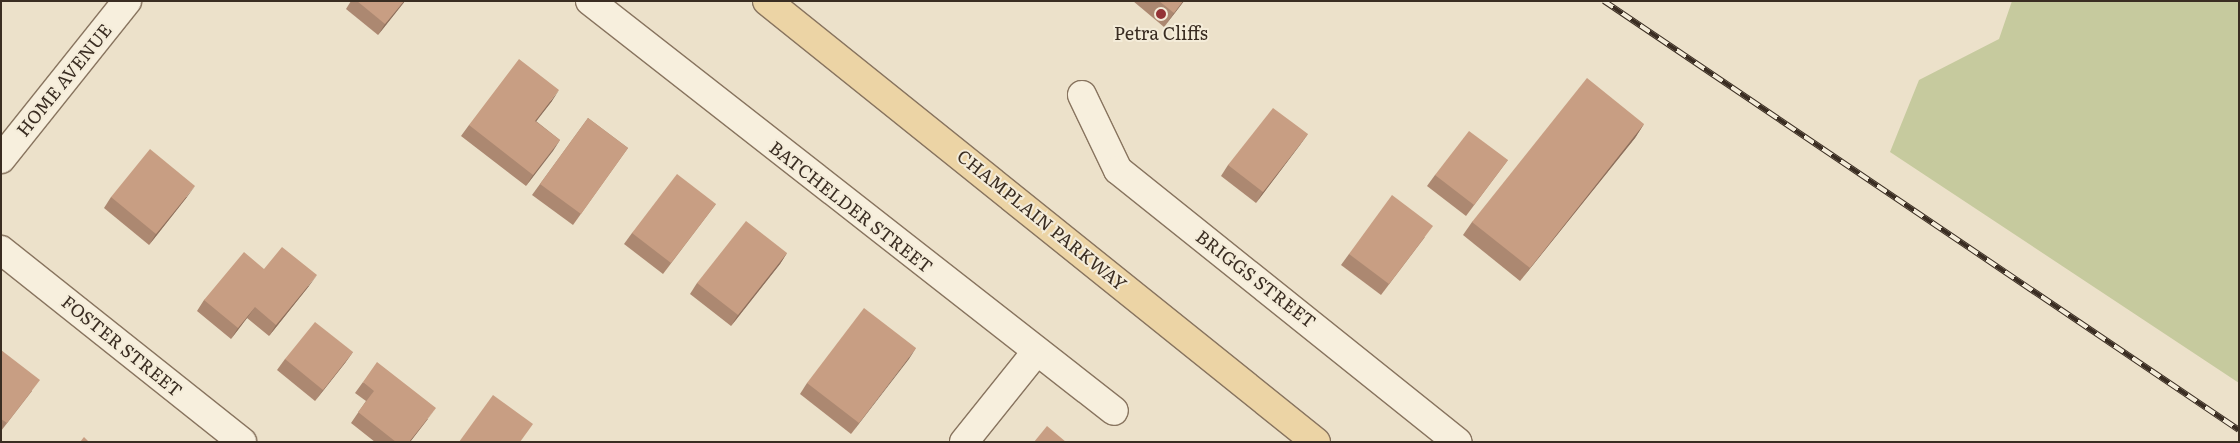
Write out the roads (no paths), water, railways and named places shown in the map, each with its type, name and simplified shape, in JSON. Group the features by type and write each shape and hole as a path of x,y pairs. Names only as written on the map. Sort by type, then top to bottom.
{"main road":[{"name":"CHAMPLAIN PARKWAY","path":"767,1 1316,442"}],"street":[{"name":"HOME AVENUE","path":"1,159 127,1"},
{"name":"BATCHELDER STREET","path":"590,1 1036,352 1114,411"},
{"name":"BRIGGS STREET","path":"1082,95 1118,170 1457,442"},
{"name":"FOSTER STREET","path":"1,250 242,442"},
{"path":"964,442 1036,352"}],"railway":[{"path":"1604,1 2239,430"}],"place":[{"name":"Petra Cliffs","path":"1161,14"}]}
